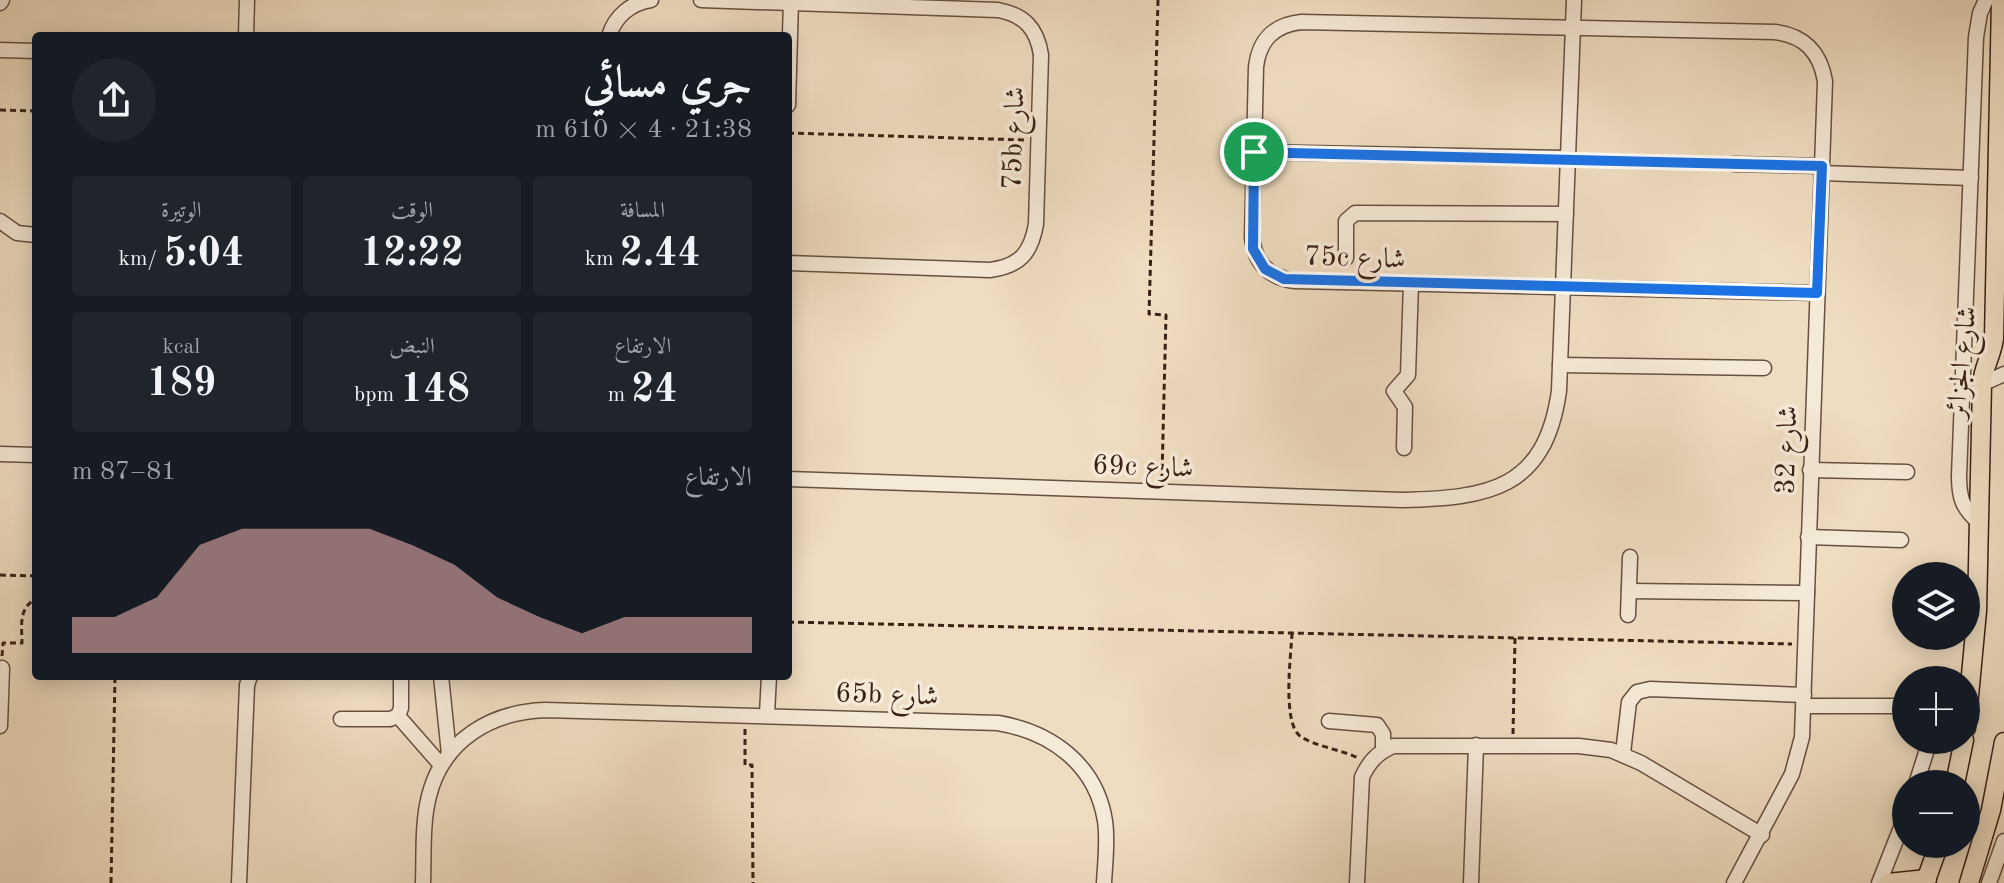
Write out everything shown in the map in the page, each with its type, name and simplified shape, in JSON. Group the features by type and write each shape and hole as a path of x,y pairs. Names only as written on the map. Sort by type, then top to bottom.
{"main road":[{"name":"شارع الجزائر","path":"1973,666 1980,524 1982,384 1994,338 2001,0"},
{"path":"1969,883 1991,810 2004,742"},
{"path":"1888,883 1926,881 1934,858"}],"street":[{"path":"246,32 247,0"},
{"path":"611,32 619,17 631,7 651,0"},
{"name":"75b شارع","path":"701,0 998,10 1024,19 1039,41 1041,55 1033,238 1029,252 1018,262 990,270 792,263"},
{"path":"1574,0 1560,365 1764,368"},
{"path":"1980,524 1965,510 1959,487 1976,37 1980,13 1986,0"},
{"path":"790,32 791,1"},
{"name":"75c شارع","path":"1775,32 1289,23 1269,35 1257,55 1252,238 1258,260 1265,269 1295,281 1817,293"},
{"name":"شارع 32","path":"1734,883 1762,835 1797,762 1804,700 1825,81 1816,52 1805,41 1791,34 1775,32"},
{"path":"0,50 32,51"},
{"path":"1254,152 1568,158"},
{"path":"1734,164 1971,178"},
{"path":"1346,258 1346,221 1355,213 1566,214"},
{"path":"0,221 17,233 32,235"},
{"path":"1404,448 1405,407 1394,391 1408,375 1411,283"},
{"path":"1982,384 2003,375 1989,360"},
{"name":"69c شارع","path":"792,479 1402,500 1475,495 1495,488 1522,471 1542,447 1557,407 1560,365"},
{"path":"0,454 32,455"},
{"path":"1810,470 1907,472"},
{"path":"1808,537 1901,540"},
{"path":"1628,615 1630,557"},
{"path":"1629,591 1807,593"},
{"path":"0,726 2,668"},
{"path":"239,883 249,680"},
{"path":"341,719 390,719 398,716 401,680"},
{"path":"423,883 428,798 445,760 441,680"},
{"path":"767,714 769,680"},
{"path":"1623,753 1629,702 1637,692 1650,689 1892,705"},
{"name":"65b شارع","path":"445,760 463,738 491,721 523,711 767,714 998,723 1024,727 1048,738 1069,753 1086,773 1098,796 1105,821 1104,883"},
{"path":"398,716 445,760"},
{"path":"1329,721 1377,725 1383,734 1383,750"},
{"path":"1357,883 1362,777 1368,763 1383,750 1408,745 1595,747 1623,753 1762,835"},
{"path":"1471,883 1476,745"},
{"path":"1996,873 2004,841"},
{"path":"1879,883 1892,850"}],"path":[{"path":"1158,0 1149,314 1166,315 1162,492"},
{"path":"0,110 32,111"},
{"path":"792,133 1038,141"},
{"path":"1568,158 1734,164"},
{"path":"0,575 32,576"},
{"path":"2,668 3,643 22,643 22,615 32,602"},
{"path":"792,622 1805,644"},
{"path":"1292,633 1289,715 1293,729 1302,737 1368,763"},
{"path":"1513,745 1515,638"},
{"path":"111,883 115,680"},
{"path":"745,714 745,765 752,765 753,883"}],"route":[{"path":"1254,152 1822,166 1817,293 1284,279 1265,269 1253,249 1254,152"}]}
